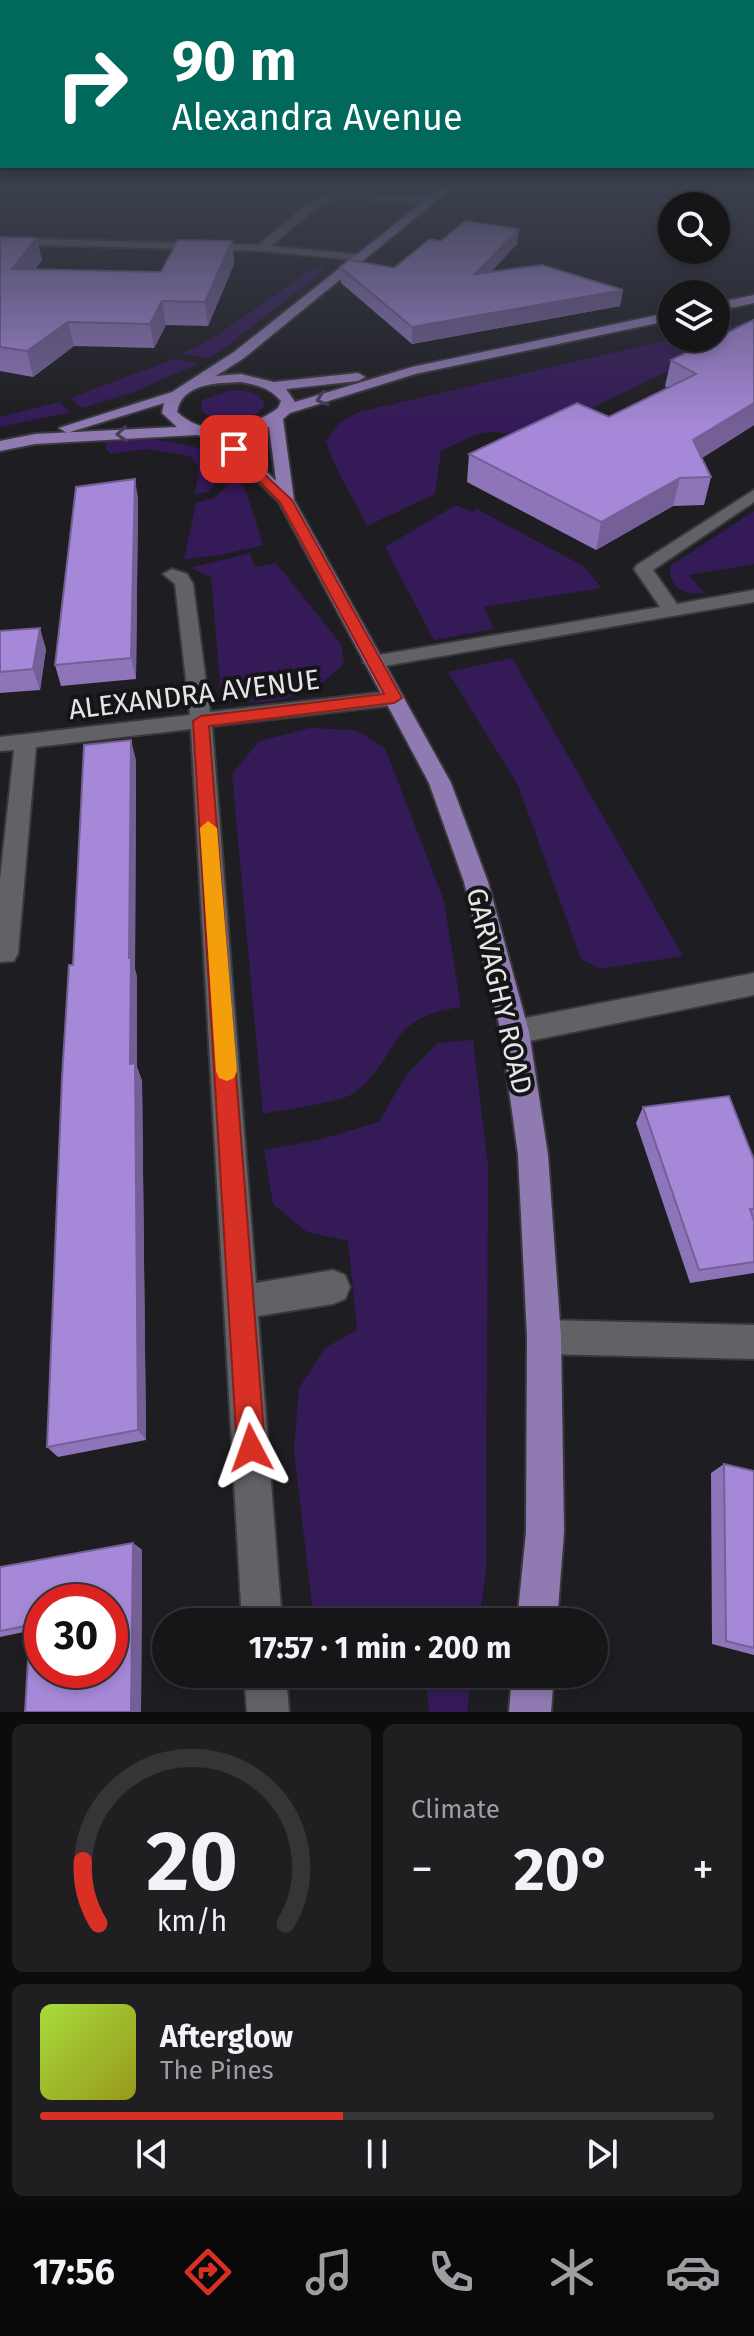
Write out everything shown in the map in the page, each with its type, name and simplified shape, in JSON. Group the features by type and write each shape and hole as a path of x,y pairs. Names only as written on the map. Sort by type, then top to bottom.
{"main road":[{"path":"199,431 175,420 169,413 169,404 182,391 239,355 346,267"},
{"path":"730,304 754,299"},
{"path":"35,439 250,430 281,415 412,371 658,319"},
{"path":"239,355 266,383"},
{"path":"0,446 35,439 222,379 266,383 412,371"},
{"name":"GARVAGHY ROAD","path":"266,383 283,393 288,401 281,415 286,500"},
{"name":"GARVAGHY ROAD","path":"217,432 286,500 440,783 476,882 515,1032 533,1155 544,1337 545,1532 538,1608"},
{"path":"530,1712 532,1688"}],"street":[{"path":"672,610 643,569 754,495"},
{"path":"172,574 181,578 184,584 201,721 261,1608"},
{"path":"373,662 754,596"},
{"name":"ALEXANDRA AVENUE","path":"0,744 394,698"},
{"path":"5,953 26,741"},
{"path":"515,1032 754,984"},
{"path":"242,1302 333,1287"},
{"path":"544,1337 754,1342"},
{"path":"266,1688 268,1712"}],"shaded area":[{"path":"316,267 327,267 222,350 208,358 181,354 210,340"},
{"path":"754,320 754,330 730,342 730,326"},
{"path":"658,342 658,352 708,352 527,439 486,432 441,451 435,494 367,526 339,473 326,440 340,422 359,412"},
{"path":"174,359 200,363 134,392 82,408 70,398"},
{"path":"232,390 256,394 265,405 252,416 235,420 216,418 201,411 202,400"},
{"path":"59,402 71,412 0,427 0,417"},
{"path":"148,439 180,443 202,450 227,469 208,492 195,494 199,467 190,456 146,449 111,454 106,449 106,442"},
{"path":"235,479 246,491 263,545 184,559 196,503 214,498"},
{"path":"456,505 472,512 477,509 585,567 601,588 484,607 494,629 434,640 385,547"},
{"path":"754,511 754,564 689,575 704,593 690,593 675,585 670,566"},
{"path":"250,553 255,567 276,563 341,644 344,663 319,684 287,698 254,702 221,695 211,577 190,568"},
{"path":"512,658 683,956 600,969 581,959 518,785 448,672"},
{"path":"310,728 356,730 385,748 444,901 461,1007 435,1013 405,1029 370,1079 354,1093 325,1103 263,1114 232,774 259,741"},
{"path":"473,1040 488,1166 486,1570 481,1608 312,1608 294,1451 299,1388 325,1348 357,1330 348,1241 307,1232 273,1204 264,1150 318,1140 379,1122 406,1075 438,1043"},
{"path":"426,1688 470,1688 467,1712 429,1712"}],"building":[{"path":"0,267 161,272 164,267 221,267 205,302 162,301 150,324 68,322 27,351 0,347"},
{"path":"340,267 482,267 475,274 548,267 623,290 412,327"},
{"path":"754,320 754,403 693,440 711,477 680,478 601,522 469,454 577,403 609,417 696,374 671,360 688,352 730,352 730,332"},
{"path":"135,479 131,658 55,665 76,487"},
{"path":"40,628 33,669 0,672 0,631"},
{"path":"131,740 130,1064 135,1063 138,1430 47,1447 62,1078 69,965 73,965 84,745"},
{"path":"729,1096 754,1160 754,1209 750,1209 754,1221 754,1262 699,1270 643,1107"},
{"path":"724,1464 754,1471 754,1648 726,1641"},
{"path":"133,1543 131,1712 25,1712 26,1688 128,1688 128,1584 24,1584 24,1626 0,1631 0,1567"}],"slow traffic":[{"path":"208,828 227,1071"}],"route":[{"path":"234,449 286,500 394,698 201,721 251,1448"}]}
